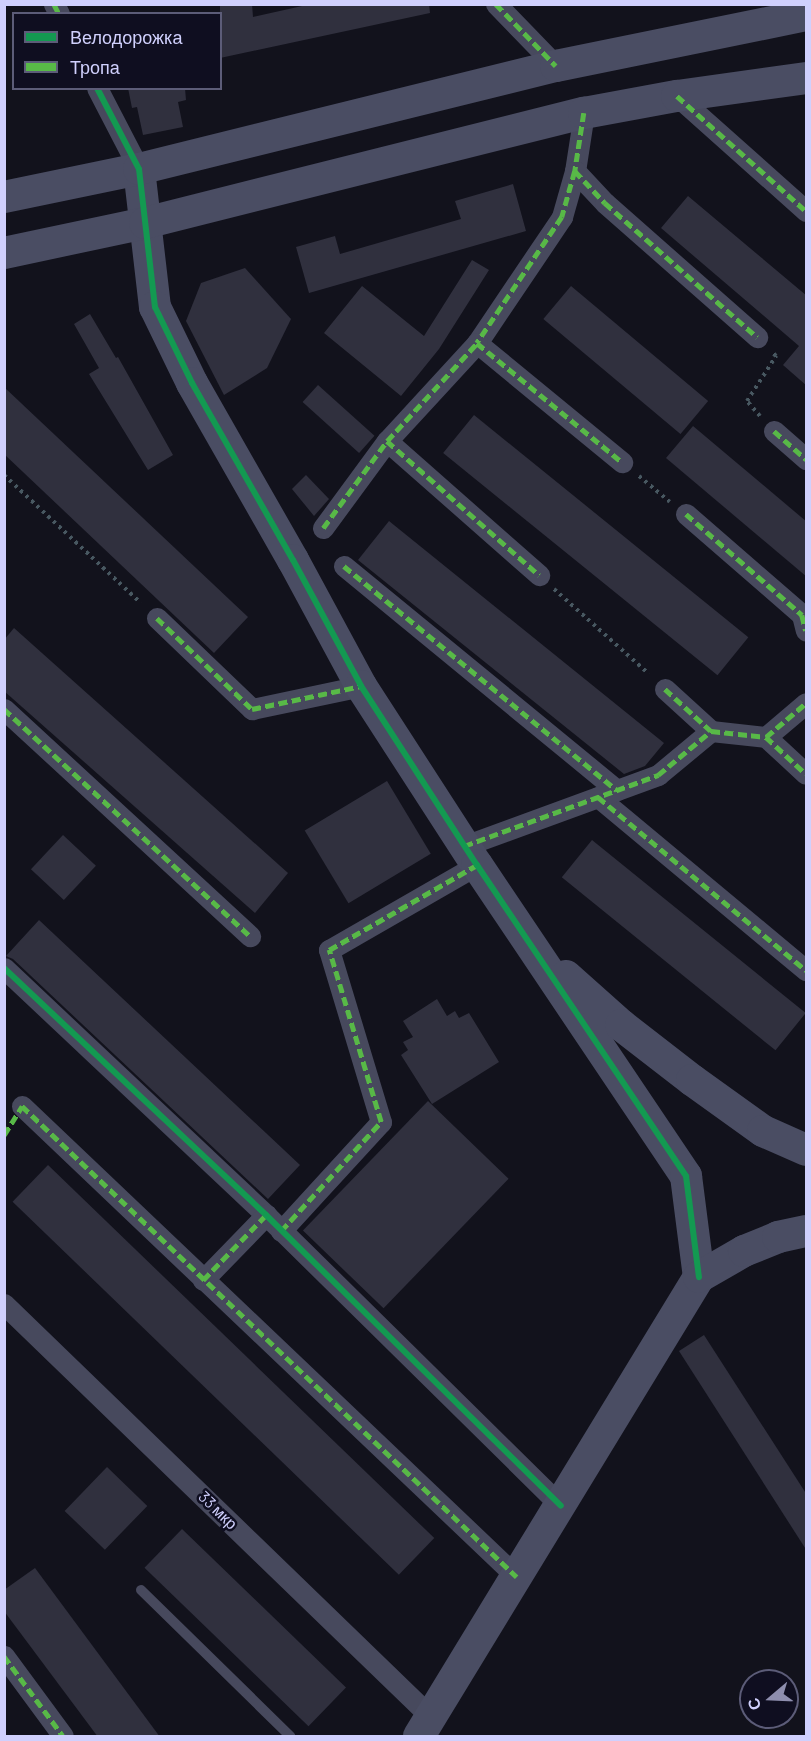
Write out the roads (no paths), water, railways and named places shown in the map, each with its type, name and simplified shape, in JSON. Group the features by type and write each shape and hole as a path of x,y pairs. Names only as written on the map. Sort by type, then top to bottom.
{"street":[{"path":"495,4 556,66"},
{"path":"4,197 139,169 556,66 807,15"},
{"path":"4,253 145,223 584,113 677,96 807,78"},
{"path":"98,90 139,169 155,307 192,382 361,686 470,856 686,1176 699,1277"},
{"path":"677,96 807,212"},
{"path":"323,528 387,441 477,343 562,217 575,171 584,113"},
{"path":"575,171 605,203 757,337"},
{"path":"477,343 622,462"},
{"path":"774,431 807,459"},
{"path":"387,441 539,575"},
{"path":"686,514 805,619"},
{"path":"344,566 607,793 807,970"},
{"path":"157,618 252,708 361,686"},
{"path":"665,689 711,731 766,737 807,774"},
{"path":"766,737 807,704"},
{"path":"4,709 250,936"},
{"path":"281,1231 381,1122 329,950 470,856 607,793 658,775 711,731"},
{"path":"470,856 570,981 612,1018 763,1131 807,1150"},
{"path":"4,968 266,1215 561,1506"},
{"path":"22,1106 517,1577"},
{"path":"203,1280 266,1215"},
{"path":"425,1727 699,1277 744,1251 778,1237 807,1231"},
{"name":"33 мкр","path":"4,1304 425,1727"},
{"path":"4,1656 63,1737"}],"lane":[{"path":"141,1590 290,1737"}]}
